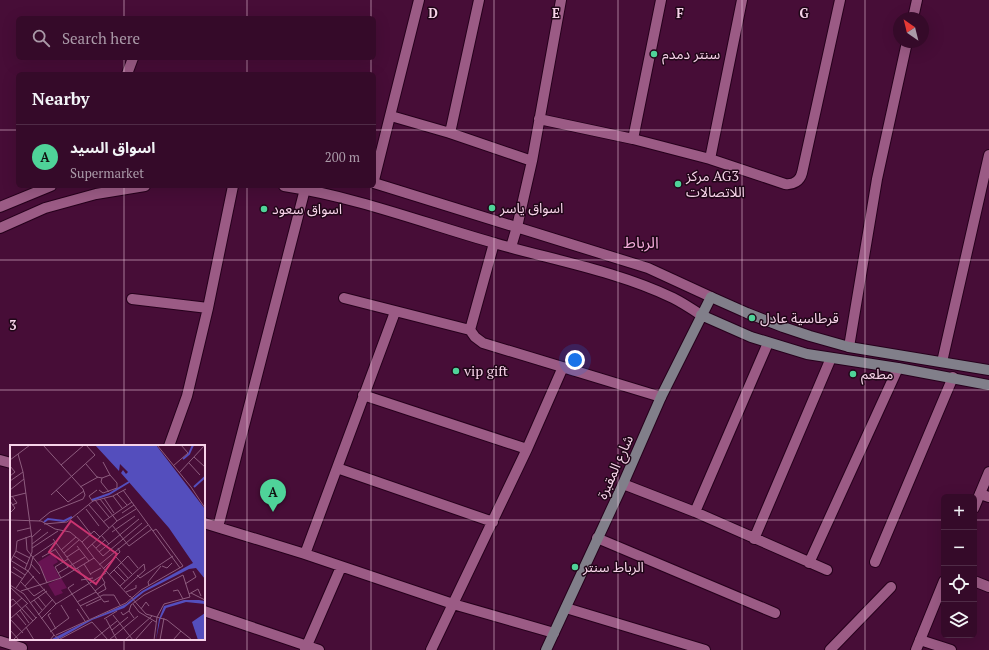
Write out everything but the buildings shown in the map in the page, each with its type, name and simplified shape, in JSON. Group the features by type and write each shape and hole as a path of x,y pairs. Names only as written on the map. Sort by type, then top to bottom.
{"main road":[{"path":"711,297 746,313 783,327 849,347 989,370"},
{"name":"شارع المقبرة","path":"546,650 623,484 661,397 711,297"},
{"path":"702,315 734,330 807,354 952,377 989,385"}],"street":[{"path":"376,174 419,0"},
{"path":"450,132 479,0"},
{"path":"511,248 532,161 561,0"},
{"path":"633,139 661,0"},
{"path":"710,159 742,0"},
{"path":"539,119 633,139 710,159 785,184 793,184 799,180 802,173 840,0"},
{"path":"914,12 917,0"},
{"path":"849,347 877,179 905,48"},
{"path":"128,72 132,60"},
{"path":"391,116 450,132 532,161"},
{"path":"942,362 989,155"},
{"path":"376,183 648,268 711,297"},
{"path":"0,207 46,188"},
{"path":"0,228 45,208 96,194 133,188"},
{"path":"169,445 187,396 208,308 233,188"},
{"path":"298,188 367,204 511,248 595,270 673,298 702,315"},
{"path":"218,527 305,189"},
{"path":"470,330 494,243"},
{"path":"344,298 470,330 475,337 483,343 661,397"},
{"path":"132,299 208,308"},
{"path":"305,554 395,312"},
{"path":"695,512 768,342"},
{"path":"754,539 831,358"},
{"path":"431,650 493,522 563,368"},
{"path":"809,564 898,368"},
{"path":"876,562 952,377"},
{"path":"364,395 527,449"},
{"path":"0,460 10,463"},
{"path":"337,468 493,522"},
{"path":"977,504 984,496 989,472"},
{"path":"623,484 695,512 809,564 827,570"},
{"path":"205,523 305,554 453,604 554,633"},
{"path":"597,538 775,613"},
{"path":"306,648 341,567"},
{"path":"977,582 989,587"},
{"path":"830,650 891,587"},
{"path":"916,650 941,588"},
{"path":"566,608 705,650"},
{"path":"205,611 306,648 319,650"},
{"path":"920,640 951,650"},
{"path":"0,641 23,646"}],"place":[{"name":"سنتر دمدم","path":"654,54"},
{"name":"مركز AG3 اللاتصالات","path":"678,184"},
{"name":"اسواق ياسر","path":"492,208"},
{"name":"اسواق سعود","path":"264,209"},
{"name":"قرطاسية عادل","path":"752,318"},
{"name":"vip gift","path":"456,371"},
{"name":"مطعم","path":"853,374"},
{"name":"اسواق السيد","path":"273,512"},
{"name":"الرباط سنتر","path":"575,567"}],"district":[{"name":"الرباط","path":"641,242"}]}
